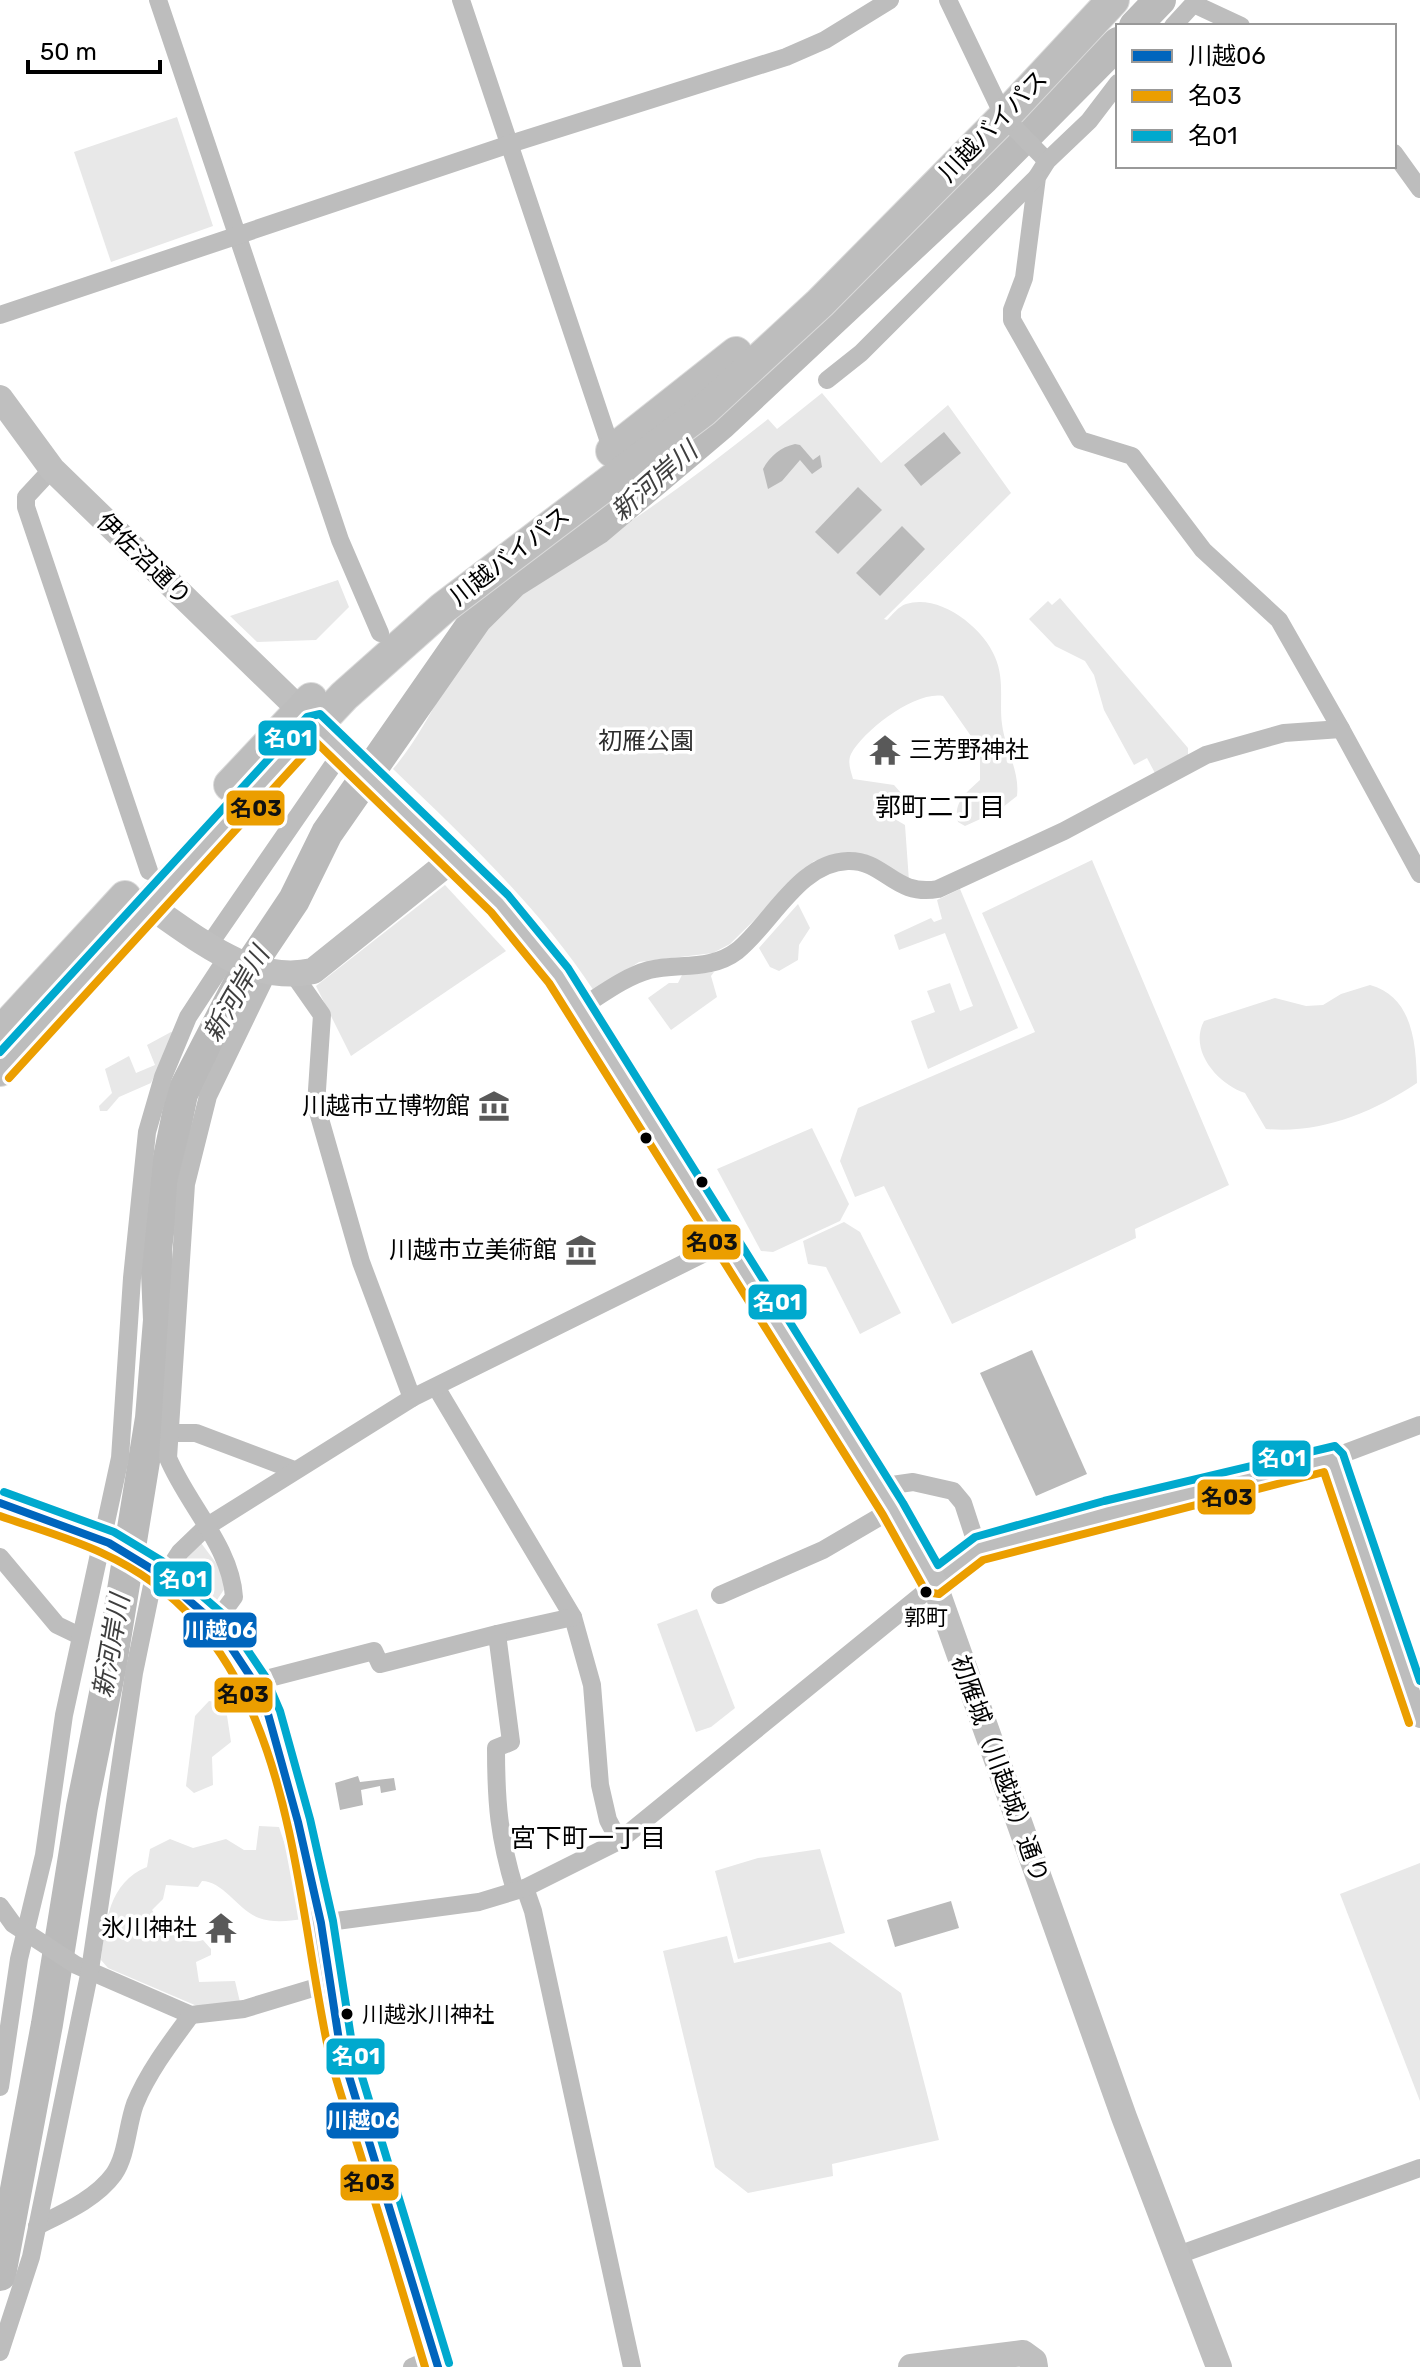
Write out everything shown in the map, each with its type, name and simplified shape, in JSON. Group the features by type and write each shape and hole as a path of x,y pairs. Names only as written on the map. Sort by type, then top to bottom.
{"highway":[{"name":"川越バイパス","path":"0,1070 148,905 380,633 808,293 1004,114 1089,0"},
{"name":"川越バイパス","path":"0,1033 149,871 309,717 443,608 703,411 820,303 1113,0"}],"main road":[{"path":"0,1503 105,1542 155,1571 215,1623 254,1682 282,1757 321,1923 329,1987 345,2065 428,2364"}],"street":[{"path":"158,0 340,540 380,633"},
{"path":"461,0 612,451"},
{"path":"0,315 510,144 786,57 825,40 890,0"},
{"path":"948,0 1004,114 1046,159"},
{"path":"1175,24 1196,2 1237,24"},
{"path":"827,380 861,353 1037,177 1046,159 1089,121 1116,86"},
{"path":"1396,156 1420,189"},
{"path":"1037,177 1024,278 1012,310 1012,320 1080,440 1132,456 1203,550 1279,620 1420,874"},
{"name":"伊佐沼通り","path":"0,398 52,469 309,717"},
{"path":"52,469 26,497 26,507 149,871"},
{"name":"初雁城（川越城）通り","path":"309,717 454,858 529,937 580,1008 893,1509 934,1583 1124,2117 1219,2367"},
{"path":"580,1008 635,975 726,958 758,931 809,875 829,866 848,861 869,865 906,889 938,889 1064,831 1206,755 1284,733 1341,729"},
{"path":"0,2087 20,1932 44,1855 64,1715 80,1636 105,1542 120,1458 147,1132 163,1077 219,951 347,757"},
{"path":"148,905 219,951 267,974 294,975 313,971 454,858"},
{"path":"215,1623 234,1597 234,1582 206,1527 181,1489 168,1458 186,1184 208,1096 267,974"},
{"path":"294,975 322,1015 316,1105 361,1262 412,1398"},
{"path":"0,2352 31,2257 134,1673 155,1571 206,1527 412,1398 725,1243"},
{"path":"436,1387 573,1617 592,1685 600,1785 608,1820 619,1841"},
{"path":"321,1923 454,1907 520,1889 619,1841 739,1747 830,1666 978,1549 1107,1513 1332,1458 1420,1425"},
{"path":"172,1433 196,1433 294,1470"},
{"path":"1332,1458 1420,1719"},
{"path":"878,1487 913,1482 942,1485 953,1491 963,1503 978,1549"},
{"path":"720,1595 823,1550 893,1509"},
{"path":"0,1557 57,1625 80,1636"},
{"path":"254,1682 374,1651 380,1664 573,1617"},
{"path":"497,1634 511,1742 496,1748 499,1840 533,1911 632,2367"},
{"path":"0,1906 20,1932 83,1968 191,2015 244,2009 310,1989 329,1987"},
{"path":"37,2226 67,2211 111,2178 121,2163 127,2127 137,2099 191,2015"},
{"path":"1178,2255 1420,2168"},
{"path":"911,2367 1023,2353 1034,2361 1035,2367"}],"green space":[{"path":"177,117 213,226 111,262 74,152"},
{"name":"初雁公園","path":"822,393 881,463 948,405 1011,493 884,619 887,620 906,604 932,603 958,615 981,635 995,657 1000,674 1002,724 1016,778 1017,796 998,811 965,826 958,822 959,803 980,780 980,749 943,696 932,696 905,706 867,734 851,754 849,764 853,779 894,785 902,794 899,801 881,811 905,825 909,881 824,859 814,861 730,944 713,953 639,962 594,991 525,902 393,769 420,731 480,629 506,600 644,512 768,419 777,429"},
{"path":"338,580 349,607 316,640 257,642 230,616"},
{"path":"1060,598 1188,748 1188,755 1156,775 1147,758 1134,765 1104,710 1094,675 1085,661 1055,646 1029,619 1048,601 1052,605"},
{"path":"1092,860 1229,1185 1135,1229 1136,1238 952,1324 884,1186 855,1197 840,1161 858,1108 1035,1032 982,913"},
{"path":"445,885 506,951 351,1056 316,986"},
{"path":"960,889 1018,1028 928,1069 911,1021 935,1012 927,991 950,983 960,1011 973,1006 945,933 899,950 894,935 931,918 934,922 942,919 937,900"},
{"path":"798,904 810,928 799,945 798,960 779,971 770,967 759,948"},
{"path":"714,972 711,976 717,997 671,1030 648,998 669,983 678,983 682,975"},
{"path":"1370,985 1385,991 1404,1012 1413,1039 1417,1083 1364,1112 1326,1125 1266,1129 1245,1093 1216,1075 1203,1055 1200,1032 1204,1021 1275,998 1306,1006 1323,1005 1341,994"},
{"path":"174,1033 151,1083 119,1097 107,1111 100,1111 99,1106 112,1093 105,1069 129,1056 136,1073 155,1065 147,1045"},
{"path":"812,1128 849,1204 840,1221 773,1252 761,1251 717,1169"},
{"path":"844,1222 860,1232 901,1313 860,1334 826,1267 808,1264 803,1241"},
{"path":"201,1543 222,1571 225,1588 215,1603 175,1567"},
{"path":"697,1609 735,1708 711,1727 696,1732 657,1624"},
{"path":"209,1701 221,1703 226,1709 231,1742 212,1757 213,1785 194,1793 186,1786 195,1716"},
{"path":"259,1826 279,1827 306,1907 303,1919 275,1921 259,1918 217,1886 202,1881 198,1887 166,1885 163,1899 152,1910 173,1935 187,1941 203,1940 211,1949 211,1955 196,1962 199,1982 235,1981 240,2002 204,2009 108,1968 101,1960 111,1905 124,1883 147,1867 150,1849 170,1839 193,1848 226,1839 244,1850 256,1850"},
{"path":"820,1849 845,1933 738,1959 715,1871 758,1858"},
{"path":"1420,1863 1420,2101 1340,1894"},
{"path":"727,1936 734,1963 830,1942 901,1993 939,2140 832,2164 833,2176 748,2193 715,2167 663,1951"}],"shaded area":[{"path":"944,432 961,453 921,486 904,465"},
{"path":"795,444 800,445 813,460 820,455 822,467 812,474 800,460 782,481 768,489 763,469 776,453"},
{"path":"858,487 882,510 838,554 815,532"},
{"path":"902,526 925,549 880,596 856,573"},
{"path":"1032,1350 1087,1474 1036,1496 980,1373"},
{"path":"358,1776 360,1782 394,1778 396,1790 381,1793 380,1786 361,1790 363,1805 340,1810 335,1783"},
{"path":"951,1901 959,1928 895,1947 887,1920"}],"waterway":[{"name":"新河岸川","path":"1137,24 1160,0"},
{"name":"新河岸川","path":"0,2275 47,2024 82,1807 111,1664 151,1418 159,1320 156,1249 165,1177 182,1094 243,976 294,900 327,833 476,619 513,582 597,529 721,424 984,178 1116,45"}],"transit line":[{"name":"名01","path":"0,1052 307,717 320,714 508,895 568,968 903,1503 938,1565 975,1537 1104,1501 1335,1446 1343,1454 1420,1681"},
{"name":"名03","path":"9,1078 316,742 491,912 549,983 883,1515 926,1592 939,1594 983,1560 1324,1472 1409,1723"},
{"name":"名01","path":"4,1492 114,1532 162,1561 224,1615 265,1676 280,1711 310,1819 333,1921 352,2044 449,2363"},
{"name":"川越06","path":"0,1503 109,1543 155,1571 215,1623 254,1682 268,1714 298,1822 321,1923 340,2047 438,2367"},
{"name":"名03","path":"0,1516 102,1553 165,1592 212,1642 247,1702 272,1768 290,1838 331,2061 425,2367"}],"place":[{"name":"三芳野神社","path":"885,750"},
{"name":"川越市立博物館","path":"494,1106"},
{"name":"川越市立美術館","path":"581,1250"},
{"name":"郭町","path":"926,1592"},
{"name":"氷川神社","path":"221,1928"},
{"name":"川越氷川神社","path":"347,2014"}],"district":[{"name":"郭町二丁目","path":"940,807"},
{"name":"宮下町一丁目","path":"588,1838"}]}
